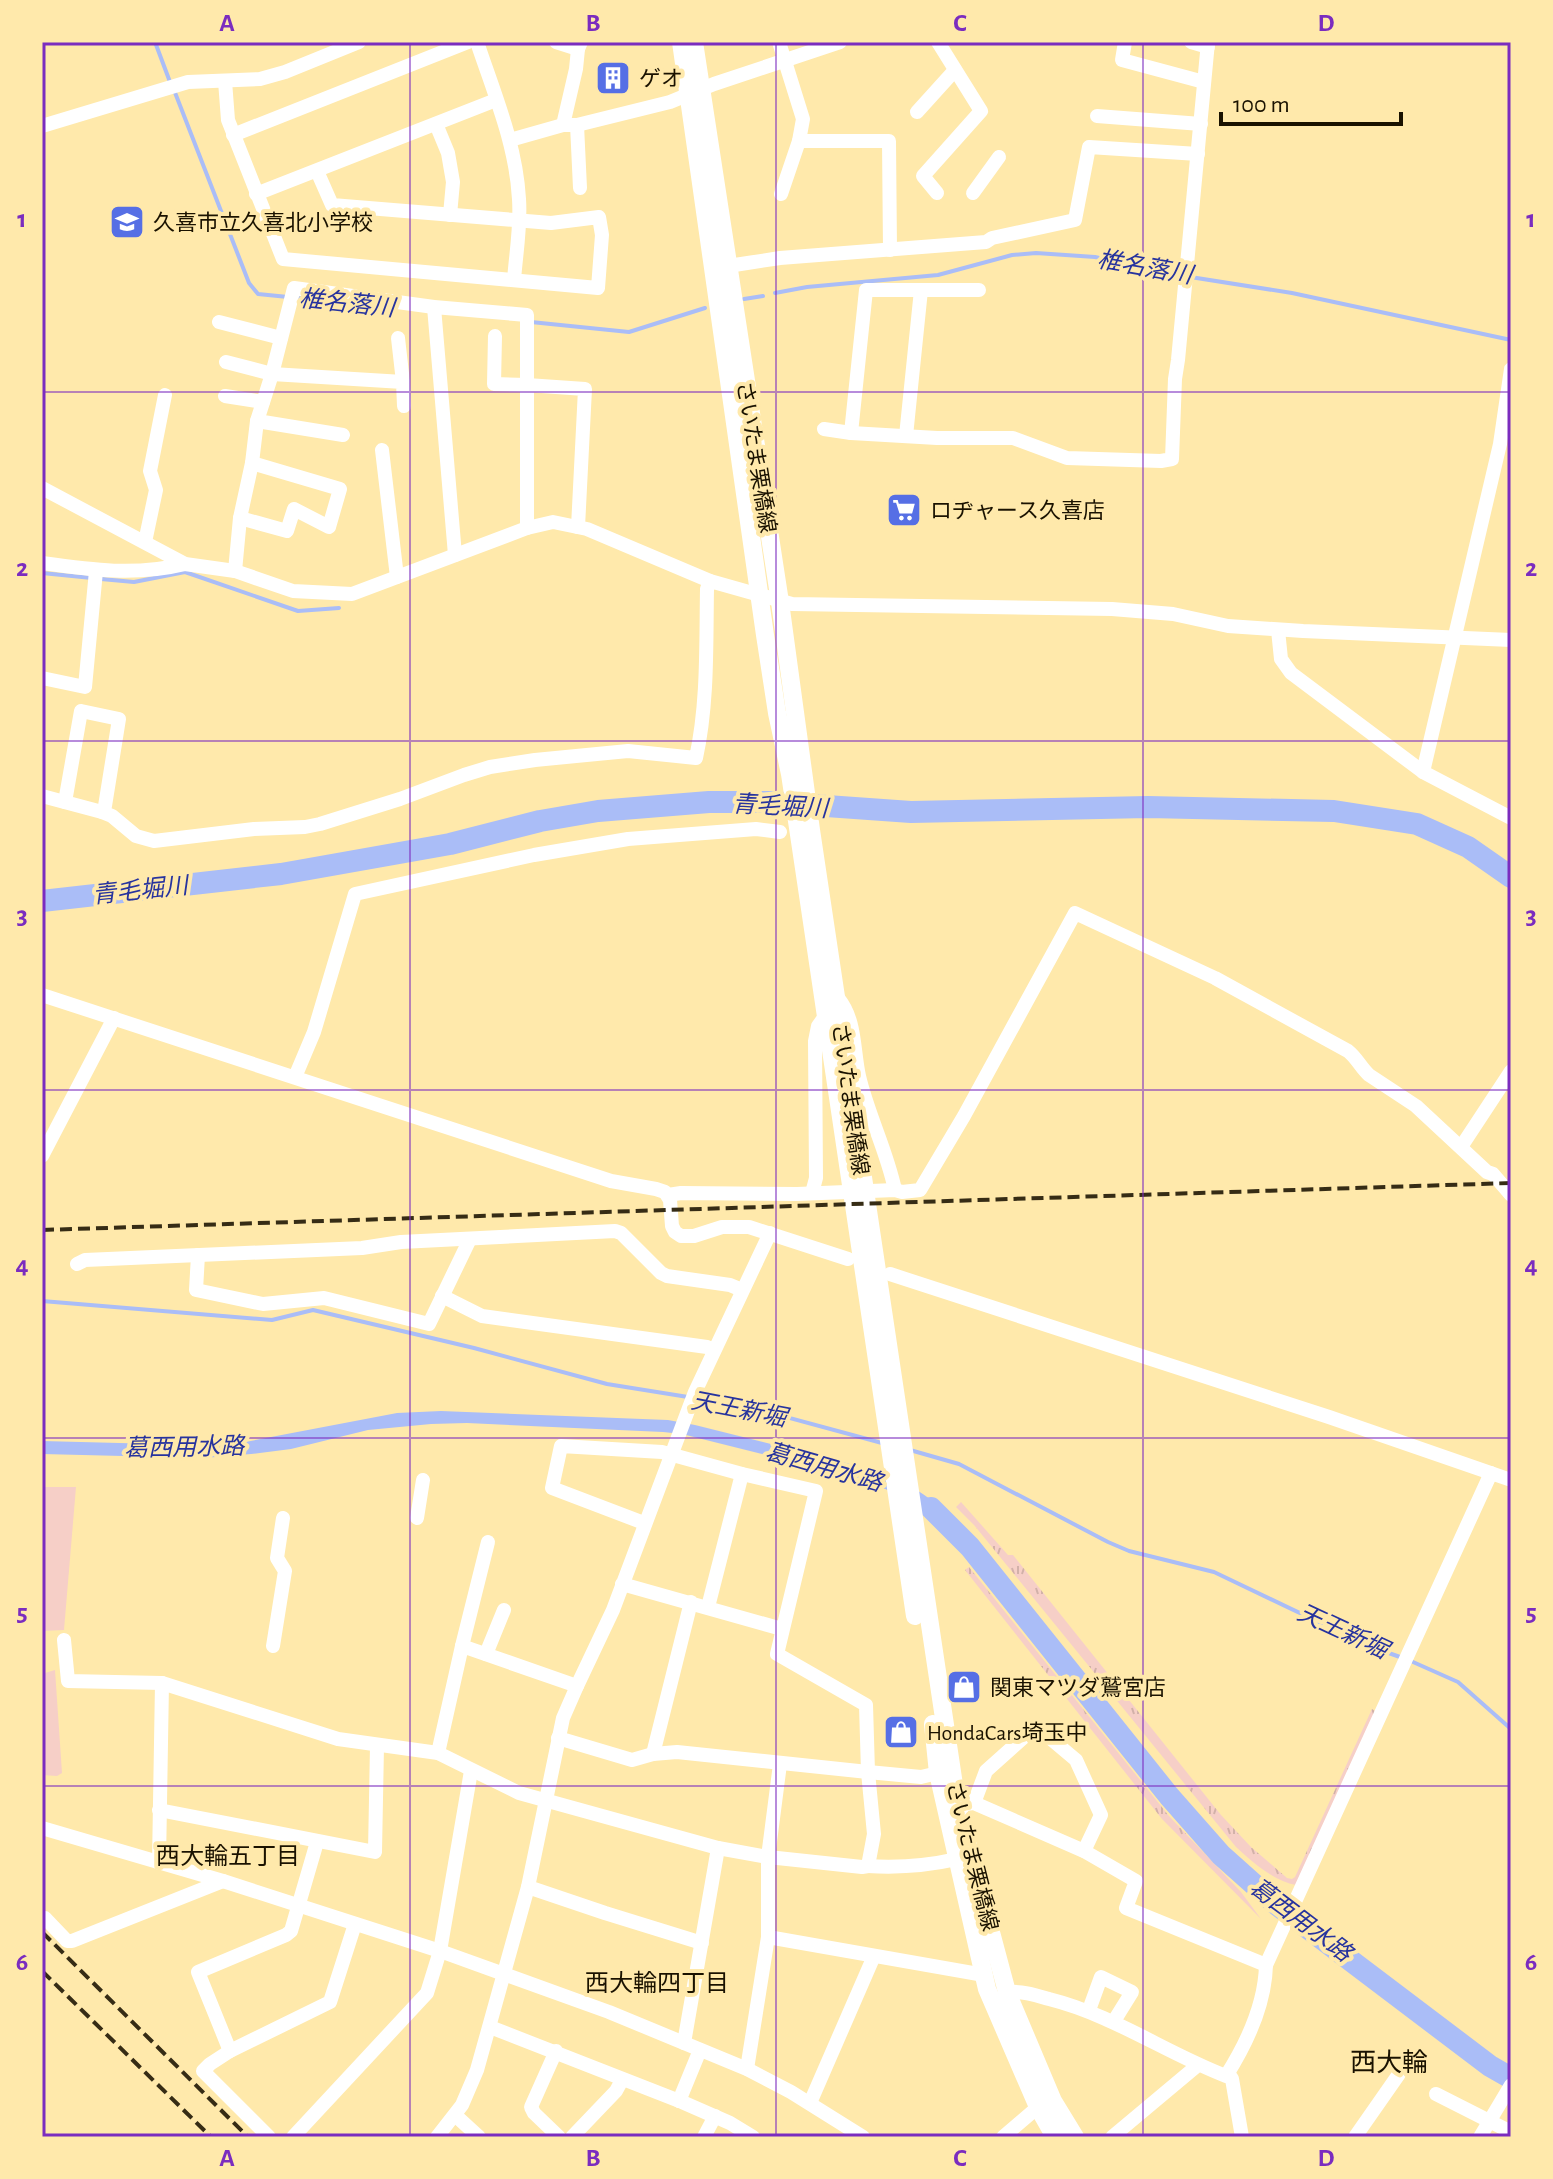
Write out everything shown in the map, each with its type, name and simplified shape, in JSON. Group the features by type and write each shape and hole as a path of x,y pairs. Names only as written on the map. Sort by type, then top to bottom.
{"main road":[{"name":"さいたま栗橋線","path":"681,42 695,92 728,266 780,602 796,774 796,831 858,1187"},
{"name":"さいたま栗橋線","path":"694,42 695,92 760,596 777,713 796,774"},
{"name":"さいたま栗橋線","path":"796,831 837,997 862,1221 907,1521 918,1632 928,1680 938,1773 987,1989 1046,2104 1075,2137"},
{"name":"さいたま栗橋線","path":"907,1521 1007,1992 1055,2137"}],"street":[{"path":"42,126 188,82 260,79 359,42"},
{"path":"233,135 468,42"},
{"path":"477,42 510,140 519,197 520,221 514,280"},
{"path":"556,42 580,46 570,125 580,188"},
{"path":"779,42 803,119 781,194"},
{"path":"510,140 670,102 840,42"},
{"path":"937,193 923,176 981,111 938,42"},
{"path":"1125,42 1122,60 1204,82"},
{"path":"824,429 937,438 1013,438 1067,458 1172,459 1175,379 1208,45 1191,42"},
{"path":"917,112 955,70"},
{"path":"225,81 228,120 283,259 598,288 602,235 599,217 551,223 332,205 317,171"},
{"path":"256,194 496,100"},
{"path":"1097,116 1201,124"},
{"path":"436,124 452,171 450,215"},
{"path":"799,141 889,141 890,250"},
{"path":"728,266 780,258 986,242 992,238 1075,220 1089,147 1198,154"},
{"path":"973,193 999,157"},
{"path":"235,571 240,518 257,421 294,288 434,307 527,315 527,528"},
{"path":"851,433 866,290 979,290"},
{"path":"906,436 921,290"},
{"path":"434,307 455,555"},
{"path":"219,322 281,338"},
{"path":"495,336 494,384 585,389 578,527"},
{"path":"398,338 404,406"},
{"path":"226,362 272,374 403,382"},
{"path":"1423,772 1500,444 1511,369"},
{"path":"145,542 156,490 150,471 165,395"},
{"path":"225,396 263,402"},
{"path":"257,421 343,435"},
{"path":"382,450 397,577"},
{"path":"240,518 287,531 294,509 329,527 340,489 252,463"},
{"path":"42,488 185,564"},
{"path":"42,563 96,571 163,569 185,564 235,571 293,591 352,594 527,528 553,522 578,527 710,581 792,604 1112,609 1173,614 1228,626 1278,630 1511,640"},
{"path":"42,678 85,687 96,571"},
{"path":"42,796 112,816 144,840 168,840 320,824 464,775 505,765 628,751 696,758 704,701 707,589 710,581"},
{"path":"1278,630 1281,659 1291,673 1423,772 1511,818"},
{"path":"65,802 81,711 119,719 102,812"},
{"path":"295,1077 314,1032 355,894 534,855 628,839 756,829 796,831"},
{"path":"42,995 611,1181 656,1189 668,1195 902,1192 920,1190 1075,913 1215,978 1348,1051 1363,1070 1416,1106 1487,1172 1493,1174 1511,1195"},
{"path":"837,997 851,1021 859,1076 895,1190"},
{"path":"812,1193 816,1178 815,1041 818,1026 826,1015"},
{"path":"42,1156 114,1018"},
{"path":"1461,1147 1511,1071"},
{"path":"668,1195 672,1226 681,1236 694,1236 722,1227 749,1227 848,1259"},
{"path":"77,1264 85,1260 362,1248 401,1242 615,1231 621,1233 667,1276 730,1285 742,1290"},
{"path":"437,2137 455,2115 477,2070 490,2027 528,1887 563,1718 613,1610 695,1392 770,1233"},
{"path":"198,1255 196,1290 263,1304 324,1298 429,1324 470,1239"},
{"path":"890,1274 1329,1417 1511,1480"},
{"path":"442,1296 482,1316 713,1350"},
{"path":"644,1523 552,1488 561,1446 670,1454 816,1491 777,1654 866,1705 874,1834 868,1866"},
{"path":"1007,1992 1019,1991 1089,2010 1226,2076 1249,2037 1266,1976 1266,1965 1491,1473"},
{"path":"708,1607 742,1474"},
{"path":"417,1518 423,1480"},
{"path":"273,1646 285,1571 277,1558 283,1518"},
{"path":"438,1753 488,1542"},
{"path":"622,1584 782,1629"},
{"path":"653,1754 691,1602"},
{"path":"486,1654 504,1610"},
{"path":"64,1640 68,1681 162,1683 338,1739 438,1753 519,1793 718,1848 862,1867 928,1866 957,1859"},
{"path":"462,1646 577,1686"},
{"path":"159,1863 162,1683"},
{"path":"1084,1851 1101,1815 1076,1760 1038,1728 1033,1729 986,1771 965,1804 1084,1851 1136,1881 1126,1908 1266,1965"},
{"path":"558,1738 632,1760 677,1752 921,1777 938,1773"},
{"path":"159,1810 375,1852 377,1746"},
{"path":"747,2069 768,1937 768,1857 780,1764"},
{"path":"293,2137 427,1993 440,1951 471,1771"},
{"path":"42,1828 223,1881 440,1951 609,2012 747,2069 810,2103 863,2137"},
{"path":"230,2051 198,1972 291,1931 317,1842"},
{"path":"684,2043 718,1848"},
{"path":"45,1918 67,1941 72,1941 223,1881"},
{"path":"528,1887 702,1943"},
{"path":"269,2137 203,2071 230,2051 330,2002 355,1924"},
{"path":"768,1937 984,1975"},
{"path":"810,2103 874,1956"},
{"path":"1089,2010 1101,1977 1132,1992 1114,2021"},
{"path":"490,2027 715,2116 753,2137"},
{"path":"679,2101 700,2050"},
{"path":"556,2051 531,2107 559,2137"},
{"path":"1112,2137 1198,2065"},
{"path":"1228,2073 1232,2079 1242,2137"},
{"path":"1355,2137 1399,2074"},
{"path":"572,2137 616,2091 622,2080"},
{"path":"1480,2137 1510,2087"},
{"path":"1436,2094 1511,2132"},
{"path":"1003,2137 1046,2104"},
{"path":"455,2115 479,2137"},
{"path":"704,2137 715,2116"}],"green space":[{"path":"42,1487 76,1487 64,1630 43,1631 45,1673 55,1670 62,1773 57,1776 42,1775"},
{"path":"961,1502 1008,1555 1013,1555 1221,1815 1251,1847 1287,1878 1295,1877 1372,1709 1377,1712 1296,1885 1256,1865 1236,1847 974,1525 956,1507"},
{"path":"969,1567 1169,1816 1241,1892 1261,1919 1162,1819 965,1570"}],"water":[{"path":"441,1411 668,1420 695,1425 882,1472 923,1494 960,1524 948,1532 906,1499 857,1478 682,1434 663,1432 431,1424 368,1430 291,1449 204,1458 42,1454 42,1441 197,1445 240,1443 397,1413"}],"waterway":[{"name":"椎名落川","path":"155,42 170,82"},
{"name":"椎名落川","path":"174,90 249,283 258,294 288,297"},
{"name":"椎名落川","path":"775,293 807,287 938,275 1012,255 1036,253 1095,257 1165,273 1292,293 1511,340"},
{"name":"椎名落川","path":"744,299 763,296"},
{"name":"椎名落川","path":"296,298 383,307"},
{"name":"椎名落川","path":"531,322 629,332 705,308"},
{"path":"101,579 134,582 185,572 298,611 339,608"},
{"path":"42,573 92,578"},
{"name":"青毛堀川","path":"42,901 281,874 450,844 540,821 598,811 709,802 770,802 911,812 1148,807 1334,811 1417,824 1468,847 1511,877"},
{"name":"天王新堀","path":"42,1301 272,1320 313,1310 474,1348 607,1384 688,1397"},
{"name":"天王新堀","path":"697,1399 760,1410 882,1443"},
{"name":"天王新堀","path":"910,1450 959,1464 1129,1551 1214,1572 1369,1646 1400,1657"},
{"name":"葛西用水路","path":"931,1508 970,1547 1169,1796 1221,1855 1276,1904 1490,2066 1511,2078"},
{"name":"天王新堀","path":"1413,1662 1458,1682 1511,1729"}],"railway":[{"path":"42,1230 1511,1183"},
{"path":"42,1932 248,2137"},
{"path":"42,1971 211,2137"}],"place":[{"name":"ゲオ","path":"613,78"},
{"name":"久喜市立久喜北小学校","path":"127,222"},
{"name":"ロヂャース久喜店","path":"904,510"},
{"name":"関東マツダ鷲宮店","path":"964,1687"},
{"name":"HondaCars埼玉中","path":"901,1732"}],"district":[{"name":"西大輪五丁目","path":"228,1856"},
{"name":"西大輪四丁目","path":"657,1983"},
{"name":"西大輪","path":"1389,2062"}]}
